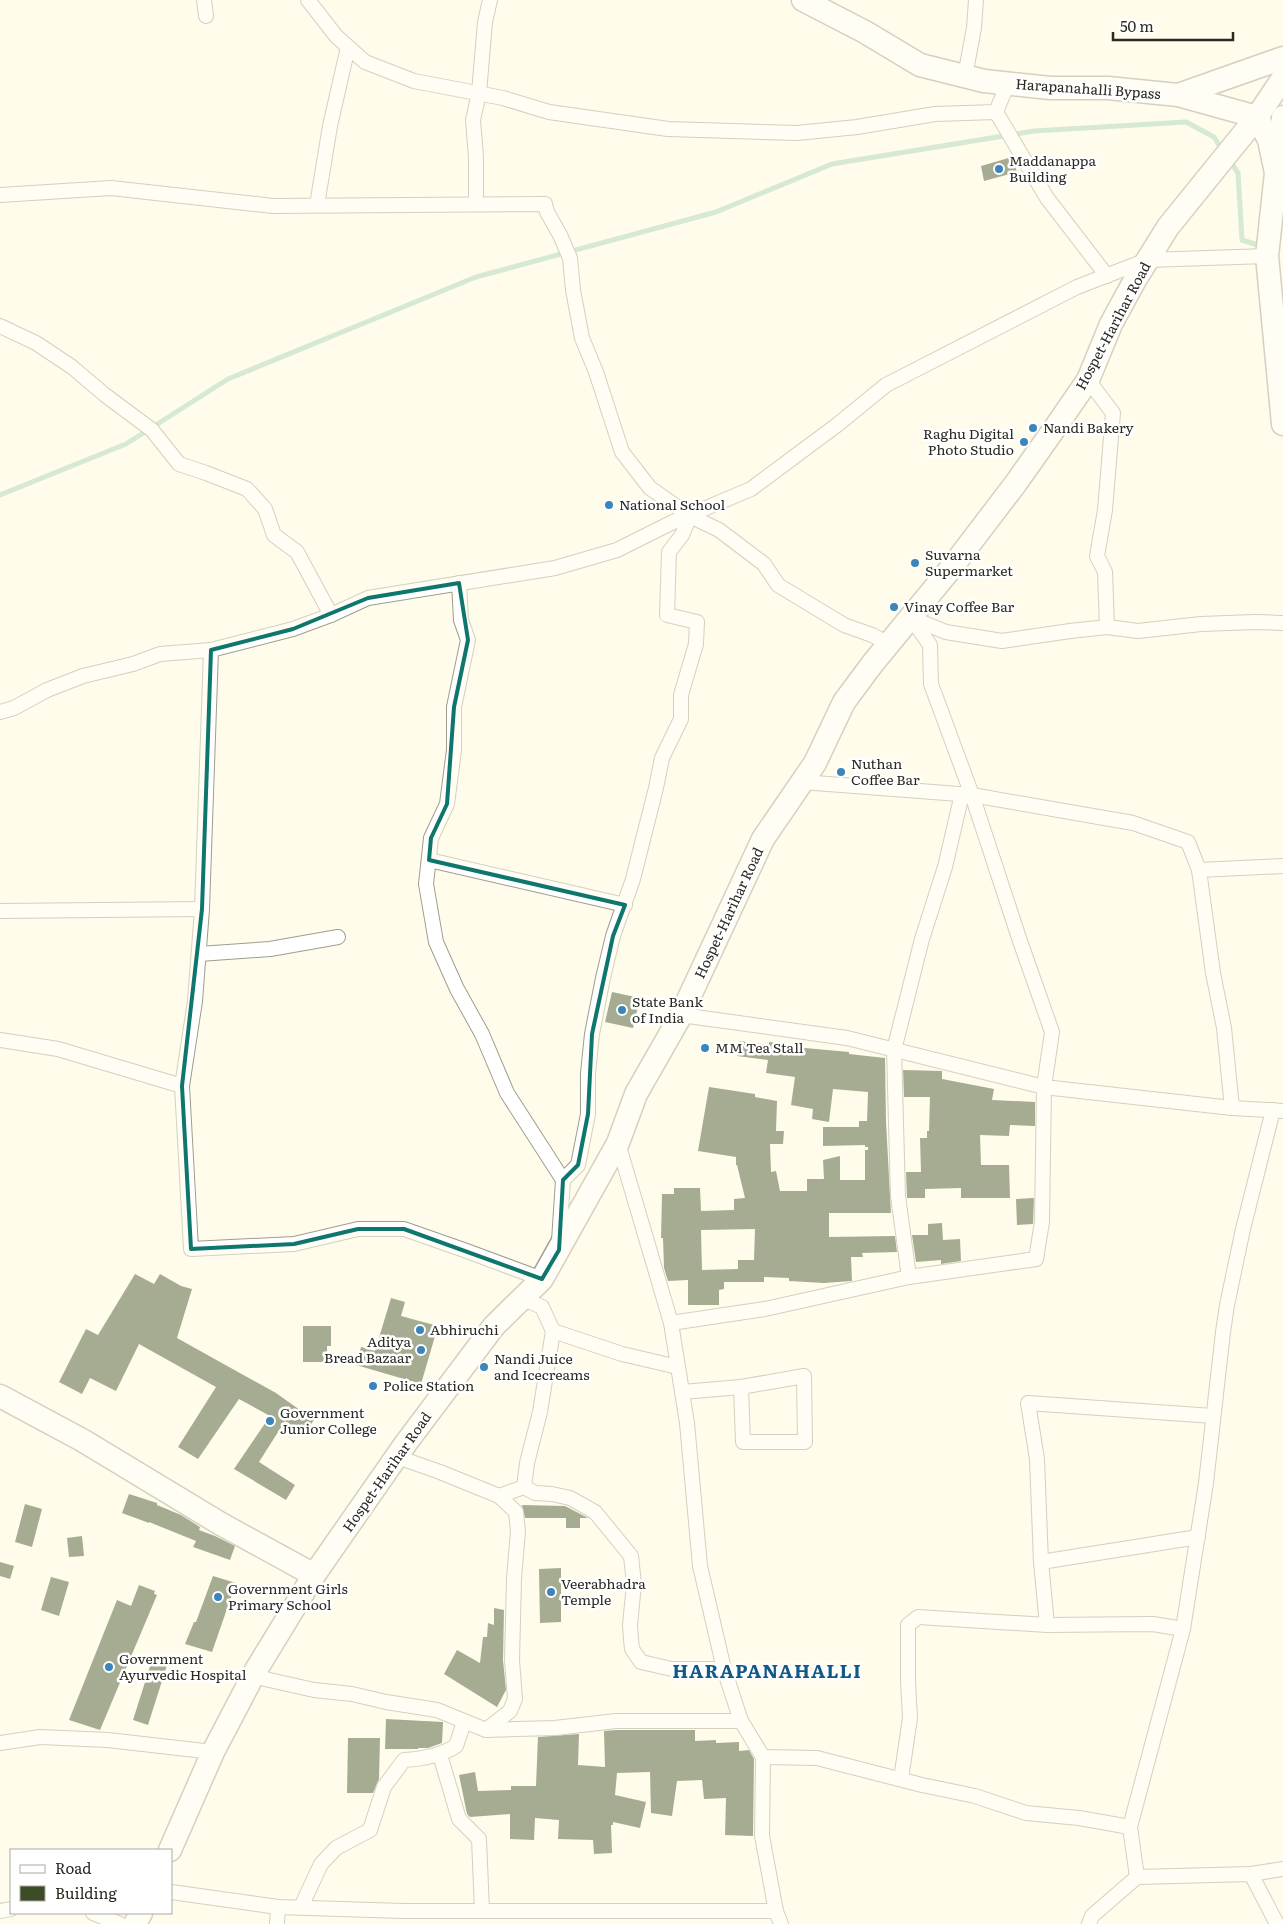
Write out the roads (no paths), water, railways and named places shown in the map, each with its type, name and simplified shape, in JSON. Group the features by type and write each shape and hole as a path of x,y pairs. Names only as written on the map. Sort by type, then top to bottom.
{"main road":[{"name":"Harapanahalli Bypass","path":"803,0 865,32 920,65 984,81 1008,84 1050,88 1108,88 1178,95 1257,117"},
{"path":"1178,95 1283,58"},
{"name":"Hospet-Harihar Road","path":"170,1849 213,1752 256,1670 314,1576 395,1459 494,1326 542,1279 618,1143 636,1094 681,1015 763,839 815,763 844,702 1016,483 1088,380 1111,324 1168,227 1257,117 1283,78"},
{"path":"1257,117 1270,140 1276,173"},
{"path":"1283,117 1267,256 1283,424"},
{"path":"0,1396 82,1440 221,1524 314,1576"}],"street":[{"path":"204,0 206,16"},
{"path":"308,0 336,36 365,62 414,80 479,93 549,112 668,129 797,133 857,127 935,114 996,112"},
{"path":"476,204 476,157 473,120 479,93 485,22 490,0"},
{"path":"965,76 974,28 976,0"},
{"path":"317,205 330,126 348,47"},
{"path":"996,112 1008,84"},
{"path":"996,112 1047,198 1108,276"},
{"path":"0,194 111,188 273,206 545,204 547,212 570,258 573,290 582,338 596,372 622,452 650,488 690,516 719,530 764,564 778,585 844,625 872,635 889,644"},
{"path":"0,712 14,708 47,690 83,676 133,664 160,654 210,650 293,629 331,615 368,598 555,568 617,550 673,522 751,489 837,425 886,385 1077,287 1147,260 1267,256"},
{"path":"0,326 36,343 72,366 105,395 152,430 179,464 247,489 265,509 274,536 297,552 331,615"},
{"path":"1088,380 1113,413 1105,510 1097,556 1105,572 1107,627"},
{"path":"563,1180 578,1165 588,1114 588,1073 592,1034 612,936 625,905 654,797 662,758 681,719 681,695 696,644 697,622 667,615 670,552 682,535 690,516"},
{"path":"458,583 461,620 468,640 454,707 454,750 447,804 431,838 426,884 436,942 457,988 482,1034 507,1093 563,1180 559,1250"},
{"path":"911,618 946,632 1002,641 1107,627 1138,631 1201,624 1283,623"},
{"path":"671,1323 765,1309 909,1277 1036,1259 1042,1222 1044,1087 1052,1032 967,795 931,684 930,645 911,618"},
{"path":"210,650 202,909 195,1001 182,1086 191,1249 294,1244 358,1229 404,1229 542,1279"},
{"path":"802,782 967,795 1133,823 1188,842 1199,870 1213,973 1224,1028 1232,1108"},
{"path":"909,1277 898,1196 894,1050 922,939 967,795"},
{"path":"429,860 625,905"},
{"path":"1199,870 1283,866"},
{"path":"0,911 202,909"},
{"path":"199,954 270,949 338,937"},
{"path":"681,1015 846,1038 1044,1087 1232,1108 1278,1111 1243,1229 1227,1305 1198,1537 1183,1629 1130,1827 1137,1877"},
{"path":"0,1040 58,1050 182,1086"},
{"path":"172,1892 278,1907 635,1918 779,1918 762,1836 763,1757 741,1721 724,1669 700,1566 687,1423 671,1323 618,1143"},
{"path":"522,1298 542,1307 553,1331 540,1412 529,1456 524,1487"},
{"path":"553,1331 622,1354 678,1367"},
{"path":"682,1392 741,1387 804,1376 805,1442 743,1442 741,1387"},
{"path":"1047,1625 1041,1562 1037,1459 1028,1402 1213,1416"},
{"path":"395,1459 403,1459 440,1472 499,1496 516,1512 518,1531 514,1579 512,1660 516,1699 510,1711 486,1730"},
{"path":"499,1496 524,1487 535,1493 570,1498 595,1512 631,1556 634,1584 630,1625 631,1639 632,1649 641,1662 672,1669 724,1669"},
{"path":"1041,1562 1198,1537"},
{"path":"901,1779 910,1718 908,1625 918,1617 1047,1625 1153,1624 1183,1629"},
{"path":"256,1670 265,1679 314,1690 352,1694 386,1702 437,1710 486,1730 555,1728 616,1721 741,1721"},
{"path":"301,1907 321,1864 336,1848 370,1830 384,1787 404,1760 420,1759 440,1754 456,1746 464,1722"},
{"path":"0,1743 40,1738 108,1740 213,1752"},
{"path":"440,1754 459,1819 479,1839 482,1912"},
{"path":"763,1757 817,1758 975,1796 1026,1813 1079,1818 1130,1827"},
{"path":"1090,1924 1092,1916 1137,1877 1251,1874 1283,1869"},
{"path":"1251,1874 1277,1924"},
{"path":"277,1924 278,1907"},
{"path":"95,1914 120,1924"}],"waterway":[{"path":"0,495 126,444 228,379 476,277 716,212 832,164 1034,131 1186,122 1214,137 1222,150"},
{"path":"1230,161 1238,173 1242,240 1264,247"}],"place":[{"name":"Maddanappa Building","path":"999,169"},
{"name":"Nandi Bakery","path":"1033,428"},
{"name":"Raghu Digital Photo Studio","path":"1024,442"},
{"name":"National School","path":"609,505"},
{"name":"Suvarna Supermarket","path":"915,563"},
{"name":"Vinay Coffee Bar","path":"894,607"},
{"name":"Nuthan Coffee Bar","path":"841,772"},
{"name":"State Bank of India","path":"622,1010"},
{"name":"MM Tea Stall","path":"705,1048"},
{"name":"Abhiruchi","path":"420,1330"},
{"name":"Aditya Bread Bazaar","path":"421,1350"},
{"name":"Nandi Juice and Icecreams","path":"484,1367"},
{"name":"Police Station","path":"373,1386"},
{"name":"Government Junior College","path":"270,1421"},
{"name":"Veerabhadra Temple","path":"551,1592"},
{"name":"Government Girls Primary School","path":"218,1597"},
{"name":"Government Ayurvedic Hospital","path":"109,1667"}],"district":[{"name":"HARAPANAHALLI","path":"767,1671"}]}
